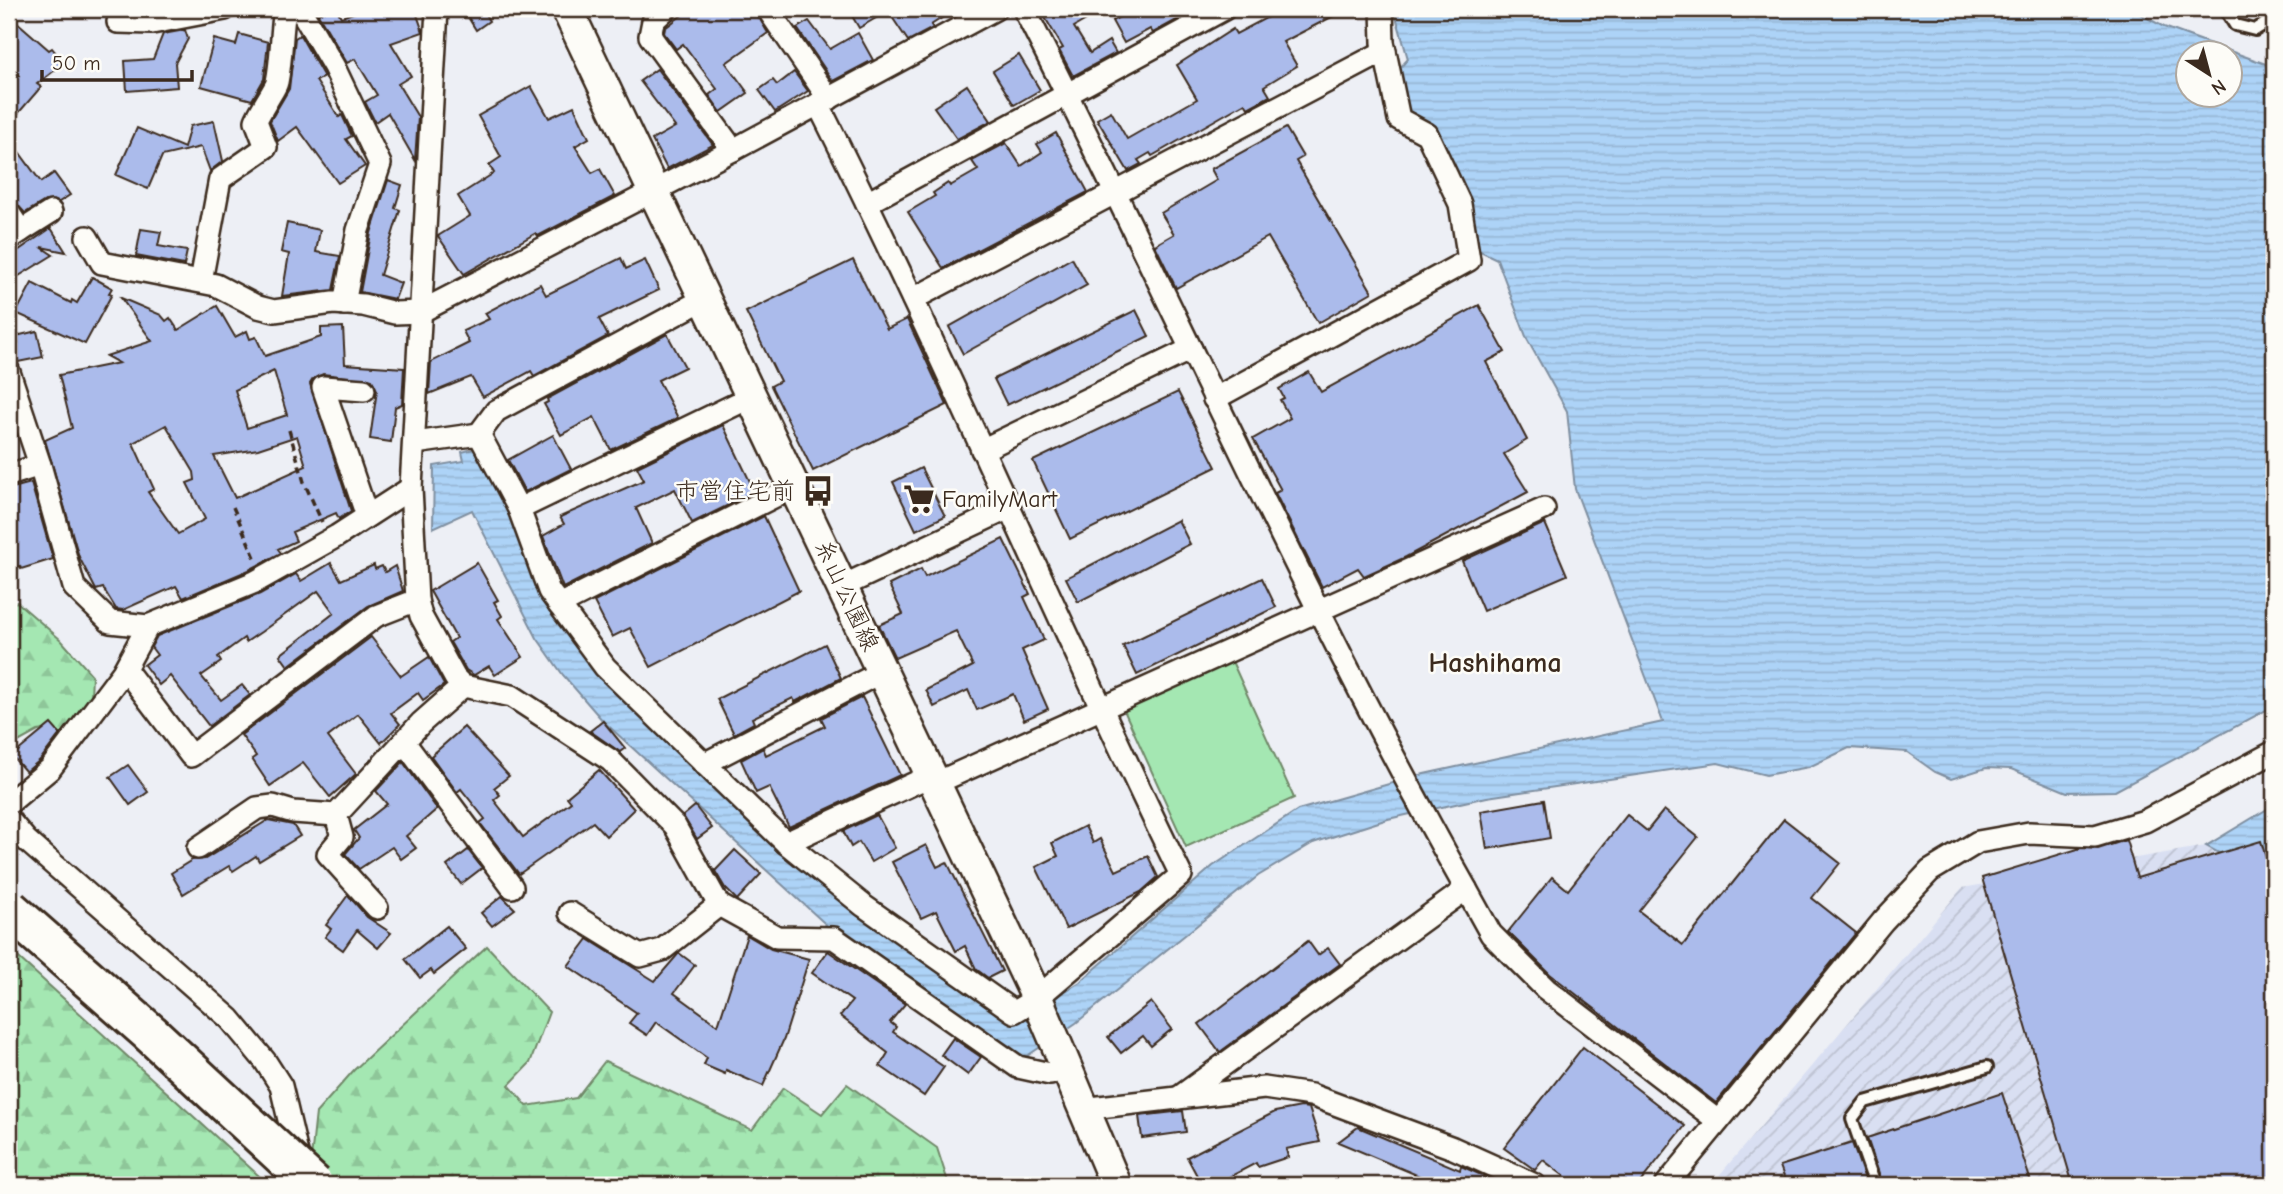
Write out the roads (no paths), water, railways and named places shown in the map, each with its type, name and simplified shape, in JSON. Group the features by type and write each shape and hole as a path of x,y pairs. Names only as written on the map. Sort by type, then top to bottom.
{"highway":[{"path":"9,909 150,1033 314,1185"}],"main road":[{"name":"糸山公園線","path":"567,9 1037,998 1116,1185"}],"street":[{"path":"118,22 152,23 225,9"},
{"path":"201,282 220,179 266,147 256,121 265,99 277,85 285,9"},
{"path":"300,9 334,68 380,164 358,230 344,304"},
{"path":"437,9 411,488 417,600 421,615 455,678 463,686 512,696 610,760 675,827 719,905 777,937 834,938 1018,1066 1050,1074 1064,1067"},
{"path":"666,9 653,21 650,36 733,150"},
{"path":"87,237 102,263 216,285 258,307 274,311 344,304 395,313 420,312 733,150 995,9"},
{"path":"1024,9 1118,192 1214,399 1317,610 1410,790 1491,934 1546,989 1718,1121"},
{"path":"867,203 1224,9"},
{"path":"1214,399 1469,260 1460,204 1427,134 1399,119 1385,51 1382,9"},
{"path":"480,434 519,509 549,591 605,667 786,843 864,906 1014,1012 1037,998 1181,875 1100,709 823,102 773,11"},
{"path":"913,299 1385,51"},
{"path":"9,213 15,235 51,212"},
{"path":"415,443 480,434 496,411 706,298"},
{"path":"982,450 1191,349"},
{"path":"9,372 40,465 75,587 110,622 148,626 263,578 330,540 411,488"},
{"path":"364,390 323,387 367,516"},
{"path":"519,509 753,396"},
{"path":"9,475 40,465"},
{"path":"559,606 795,486"},
{"path":"843,586 1009,508"},
{"path":"786,843 1100,709 1544,509"},
{"path":"125,669 191,756 267,702 376,616 417,600"},
{"path":"9,803 50,769 125,669 148,626"},
{"path":"704,764 883,671"},
{"path":"336,815 404,742 463,686"},
{"path":"404,742 441,790 466,829 512,887"},
{"path":"1666,1185 1883,921 1930,871 1978,842 2029,833 2095,836 2146,821 2274,752"},
{"path":"198,848 257,808 273,806 293,812 336,815"},
{"path":"336,815 342,837 328,854 377,908"},
{"path":"9,820 27,841 230,1019 265,1061 281,1086 304,1185"},
{"path":"1178,1098 1466,888"},
{"path":"570,913 640,956 662,950 719,905"},
{"path":"1082,1109 1264,1088 1311,1095 1453,1148 1535,1185"}],"lane":[{"path":"2225,9 2235,25 2255,30 2274,18"},
{"path":"1875,1185 1853,1119 1865,1102 1987,1067"}],"water":[{"path":"1394,9 2131,9 2164,27 2194,38 2174,38 2174,108 2244,108 2244,56 2274,67 2274,706 2115,791 2067,792 2011,769 1986,768 1951,779 1935,772 1907,752 1849,748 1809,767 1766,775 1718,763 1487,797 1388,819 1313,843 1258,876 1076,1023 1027,1056 1016,1055 978,1026 845,942 603,721 563,675 537,638 472,510 433,528 434,466 464,461 462,452 477,448 517,520 549,600 700,772 1017,1021 1080,982 1213,866 1298,810 1424,774 1663,722 1575,489 1567,411 1527,339 1497,259 1476,249 1462,181 1437,128 1407,113 1397,71 1408,59"},
{"path":"2274,805 2274,913 2246,868 2206,846"}],"place":[{"name":"市営住宅前","path":"818,491"},
{"name":"FamilyMart","path":"919,499"}],"district":[{"name":"Hashihama","path":"1495,663"}]}
